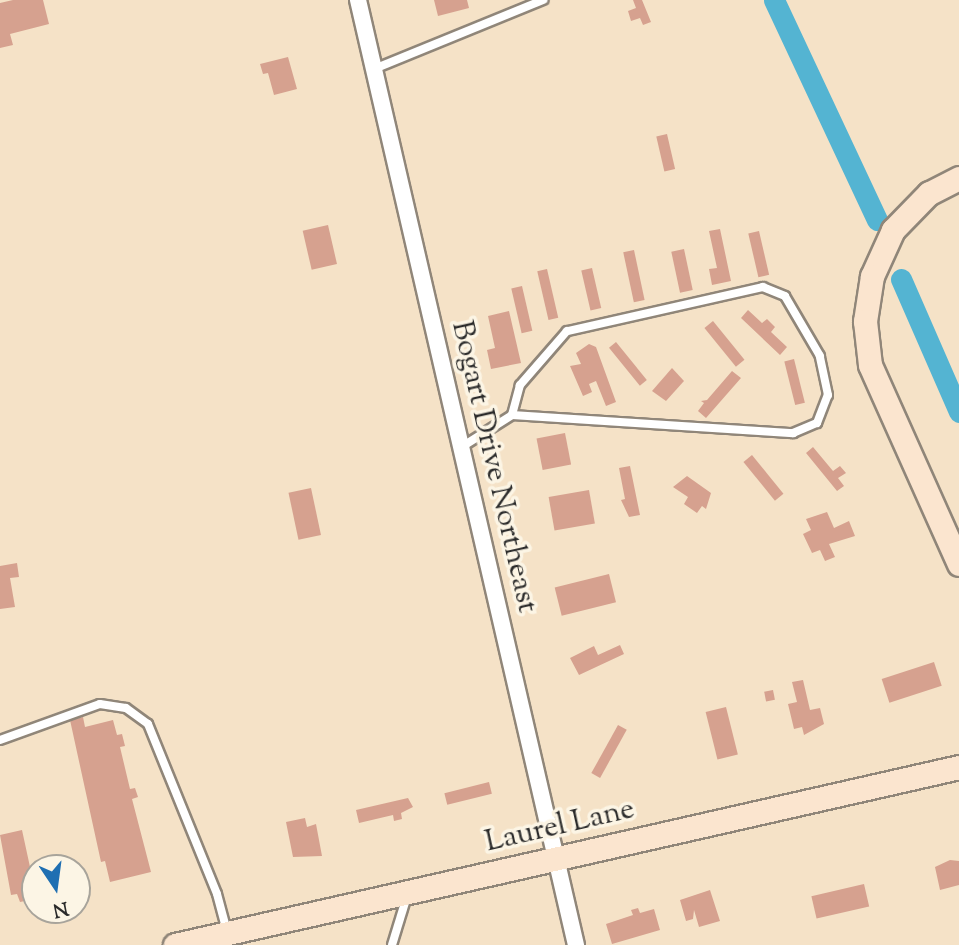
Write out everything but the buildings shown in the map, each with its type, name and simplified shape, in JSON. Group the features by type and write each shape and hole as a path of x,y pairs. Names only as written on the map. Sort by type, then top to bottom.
{"street":[{"name":"Bogart Drive Northeast","path":"358,0 576,945"},
{"path":"959,178 929,193 907,212 880,251 865,321 870,365 959,564"},
{"name":"Laurel Lane","path":"175,945 959,767"}],"lane":[{"path":"374,69 543,0"},
{"path":"460,448 512,415 793,433 817,423 828,395 820,356 785,296 763,287 567,331 520,385 512,415"},
{"path":"0,740 100,704 126,708 148,723 217,894 228,933"},
{"path":"392,945 407,894"}],"waterway":[{"path":"774,0 877,220"},
{"path":"901,279 959,412"}]}
